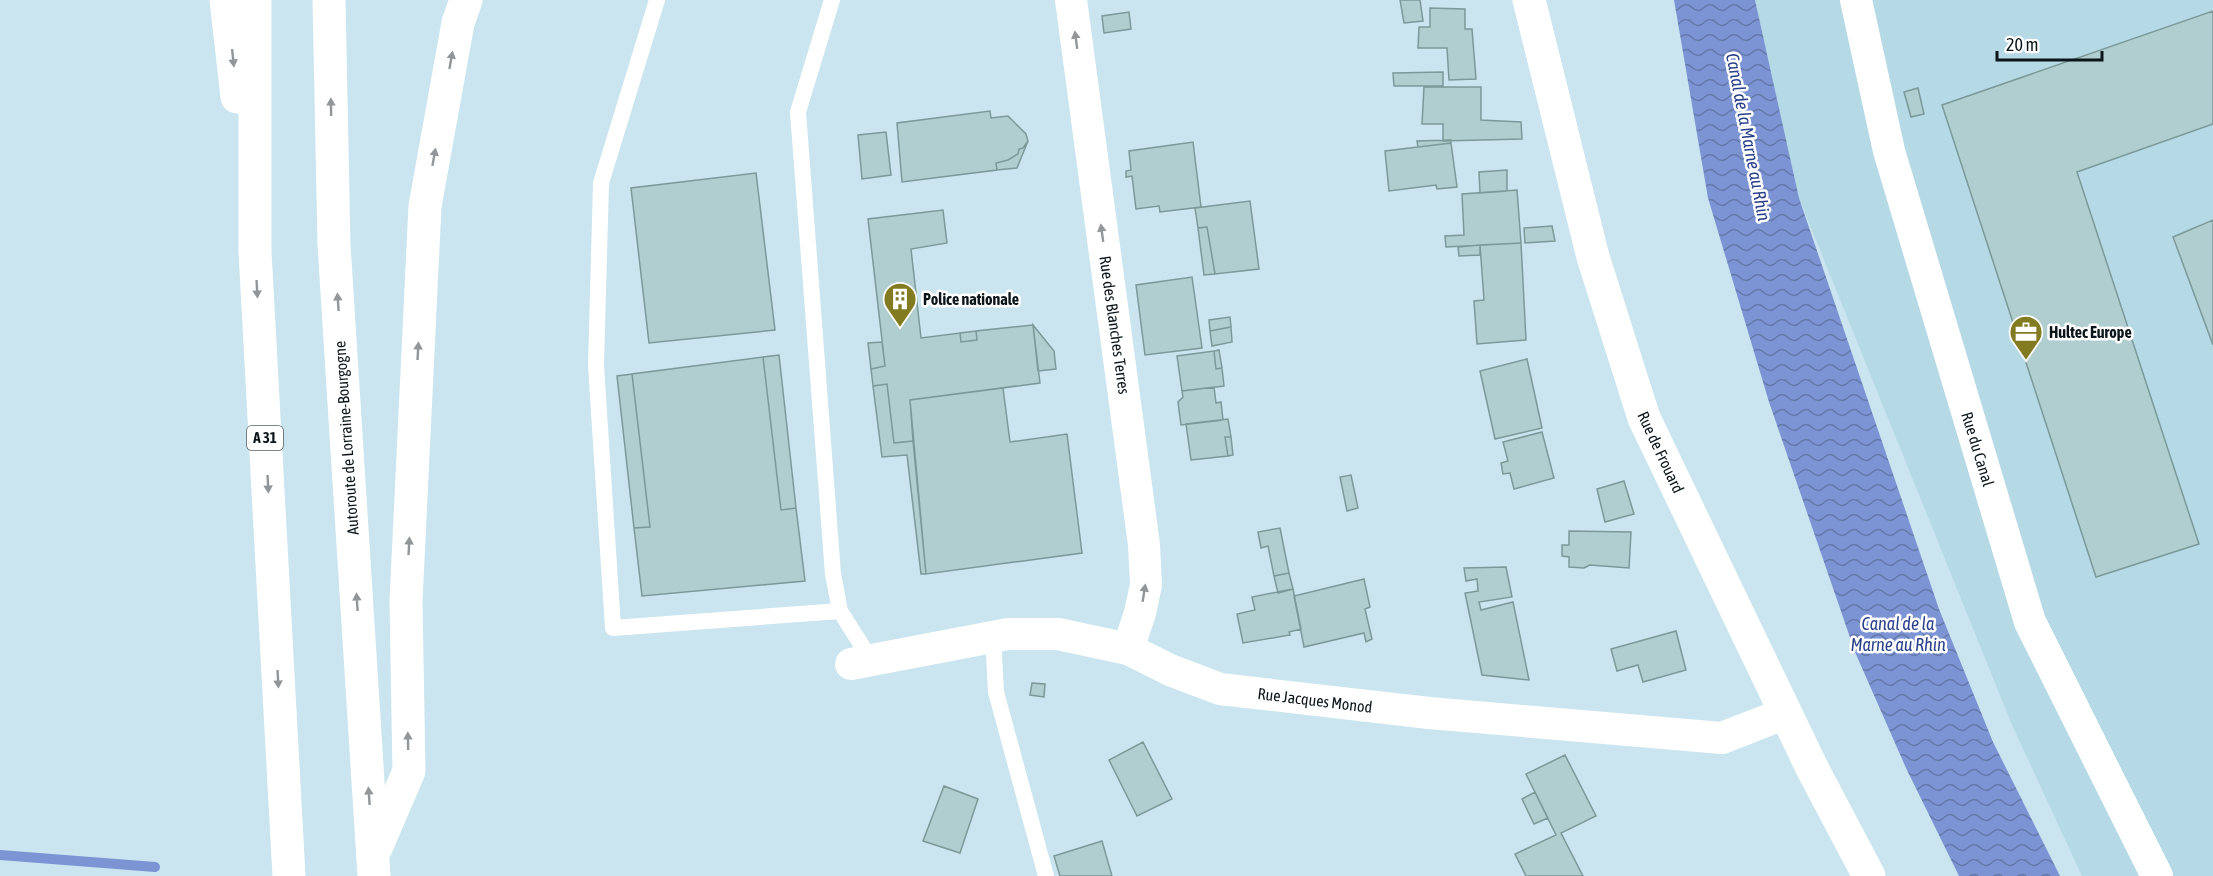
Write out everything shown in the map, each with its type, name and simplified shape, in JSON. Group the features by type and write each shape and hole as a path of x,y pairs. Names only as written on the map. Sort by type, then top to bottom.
{"main road":[{"path":"226,0 255,252"},
{"name":"A 31","path":"255,0 255,252 289,876"},
{"name":"Autoroute de Lorraine-Bourgogne","path":"329,0 334,245 373,865"},
{"path":"373,865 409,771 406,601 425,206 458,23 466,0"},
{"name":"Rue de Frouard","path":"1529,0 1593,257 1644,418 1812,768 1869,876"}],"street":[{"name":"Rue des Blanches Terres","path":"1071,0 1144,545 1146,585 1140,613 1128,649"},
{"name":"Rue du Canal","path":"1856,0 1889,151 2030,622 2157,876"},
{"name":"Rue Jacques Monod","path":"861,662 1008,634 1058,634 1128,649 1170,670 1220,689 1429,713 1722,738 1786,713"}],"lane":[{"path":"657,0 601,183 596,366 614,628 840,611"},
{"path":"832,0 798,112 833,574 840,611 861,662"},
{"path":"993,637 996,692 1046,876"}],"shaded area":[{"path":"1755,0 2213,0 2213,876 2082,876 2012,725 1799,198"}],"water":[{"name":"Canal de la Marne au Rhin","path":"1674,0 1755,0 1799,198 1939,609 1993,742 2060,876 1959,876 1906,768 1855,652 1769,402 1708,198"}],"building":[{"path":"1400,0 1420,0 1423,21 1404,23"},
{"path":"1430,8 1465,9 1465,29 1472,29 1476,79 1449,80 1447,48 1418,48 1419,27 1430,27"},
{"path":"2213,11 2213,124 2077,172 2199,544 2096,577 1942,105"},
{"path":"1129,12 1131,29 1104,33 1102,16"},
{"path":"1443,72 1443,86 1394,86 1393,73"},
{"path":"1424,87 1481,87 1481,120 1521,122 1522,139 1443,141 1443,124 1422,124"},
{"path":"1918,88 1924,114 1911,117 1904,92"},
{"path":"990,111 991,118 1008,116 1026,134 1028,141 1023,148 1019,149 1018,154 996,163 997,170 902,182 897,123"},
{"path":"886,132 891,175 862,179 858,135"},
{"path":"1451,140 1451,143 1418,147 1417,141"},
{"path":"1028,141 1017,168 997,170 996,163 1018,154 1019,149 1023,148"},
{"path":"1193,142 1201,207 1160,212 1159,206 1136,209 1132,176 1126,177 1126,171 1131,170 1129,151"},
{"path":"1451,143 1457,187 1437,189 1436,185 1389,191 1385,151"},
{"path":"1507,170 1507,191 1480,193 1479,172"},
{"path":"756,173 775,330 649,343 631,188"},
{"path":"1517,190 1521,243 1446,247 1445,236 1464,235 1462,194"},
{"path":"1250,201 1259,269 1215,274 1207,227 1198,228 1195,208"},
{"name":"Police nationale","path":"943,210 947,243 911,249 921,338 960,333 961,342 977,340 976,331 1033,325 1040,383 910,400 913,441 894,443 887,384 873,386 871,369 885,366 868,219"},
{"path":"2213,220 2213,345 2173,237"},
{"path":"1552,226 1555,241 1525,243 1524,228"},
{"path":"1207,227 1215,274 1204,275 1198,228"},
{"path":"1521,243 1526,340 1477,344 1474,301 1484,300 1480,245"},
{"path":"1480,245 1480,255 1459,256 1458,247"},
{"path":"1192,277 1202,348 1145,355 1136,285"},
{"path":"1230,317 1231,327 1210,331 1209,320"},
{"path":"1033,325 1054,351 1056,369 1038,371"},
{"path":"1231,327 1232,342 1212,346 1210,331"},
{"path":"976,331 977,340 961,342 960,333"},
{"path":"882,342 885,366 871,369 868,343"},
{"path":"1219,350 1222,368 1216,369 1214,351"},
{"path":"1214,351 1216,369 1222,368 1224,386 1182,391 1177,356"},
{"path":"779,355 796,508 781,510 763,357"},
{"path":"763,357 781,510 796,508 805,581 642,596 634,528 650,527 632,374"},
{"path":"1527,359 1542,428 1495,439 1480,371"},
{"path":"632,374 650,527 634,528 617,376"},
{"path":"887,384 894,443 913,441 926,574 921,574 907,455 882,457 873,386"},
{"path":"1214,387 1216,403 1221,402 1223,420 1181,425 1178,402 1183,397 1182,391"},
{"path":"1003,388 1010,442 1067,434 1082,553 926,574 910,400"},
{"path":"1228,419 1231,437 1225,437 1228,456 1191,460 1186,424"},
{"path":"1542,432 1554,478 1514,489 1510,473 1503,474 1501,463 1508,461 1503,442"},
{"path":"1225,437 1231,437 1233,455 1228,456"},
{"path":"1351,475 1358,508 1347,511 1340,477"},
{"path":"1624,481 1634,514 1605,522 1597,489"},
{"path":"1280,528 1289,573 1274,576 1268,546 1261,548 1258,532"},
{"path":"1569,531 1631,532 1629,568 1590,565 1584,568 1569,567 1569,557 1562,556 1562,545 1569,545"},
{"path":"1506,567 1512,597 1479,602 1481,610 1513,602 1529,680 1482,675 1465,593 1478,591 1477,579 1466,581 1464,568"},
{"path":"1289,573 1293,589 1278,593 1274,576"},
{"path":"1364,579 1370,607 1365,609 1372,639 1366,642 1364,633 1304,647 1294,596"},
{"path":"1293,589 1301,629 1289,632 1290,635 1243,643 1237,614 1255,610 1252,597"},
{"path":"1676,631 1686,670 1643,682 1638,665 1617,671 1611,649"},
{"path":"1032,683 1045,684 1044,697 1030,695"},
{"path":"1143,742 1172,799 1137,816 1109,760"},
{"path":"1565,755 1596,816 1561,833 1583,876 1526,876 1515,854 1556,835 1526,774"},
{"path":"944,786 978,799 960,853 923,841"},
{"path":"1535,792 1548,818 1534,824 1522,799"},
{"path":"1102,841 1112,876 1060,876 1054,856"}],"waterway":[{"path":"0,855 155,867"}],"place":[{"name":"Police nationale","path":"900,328"},
{"name":"Hultec Europe","path":"2026,361"}]}
